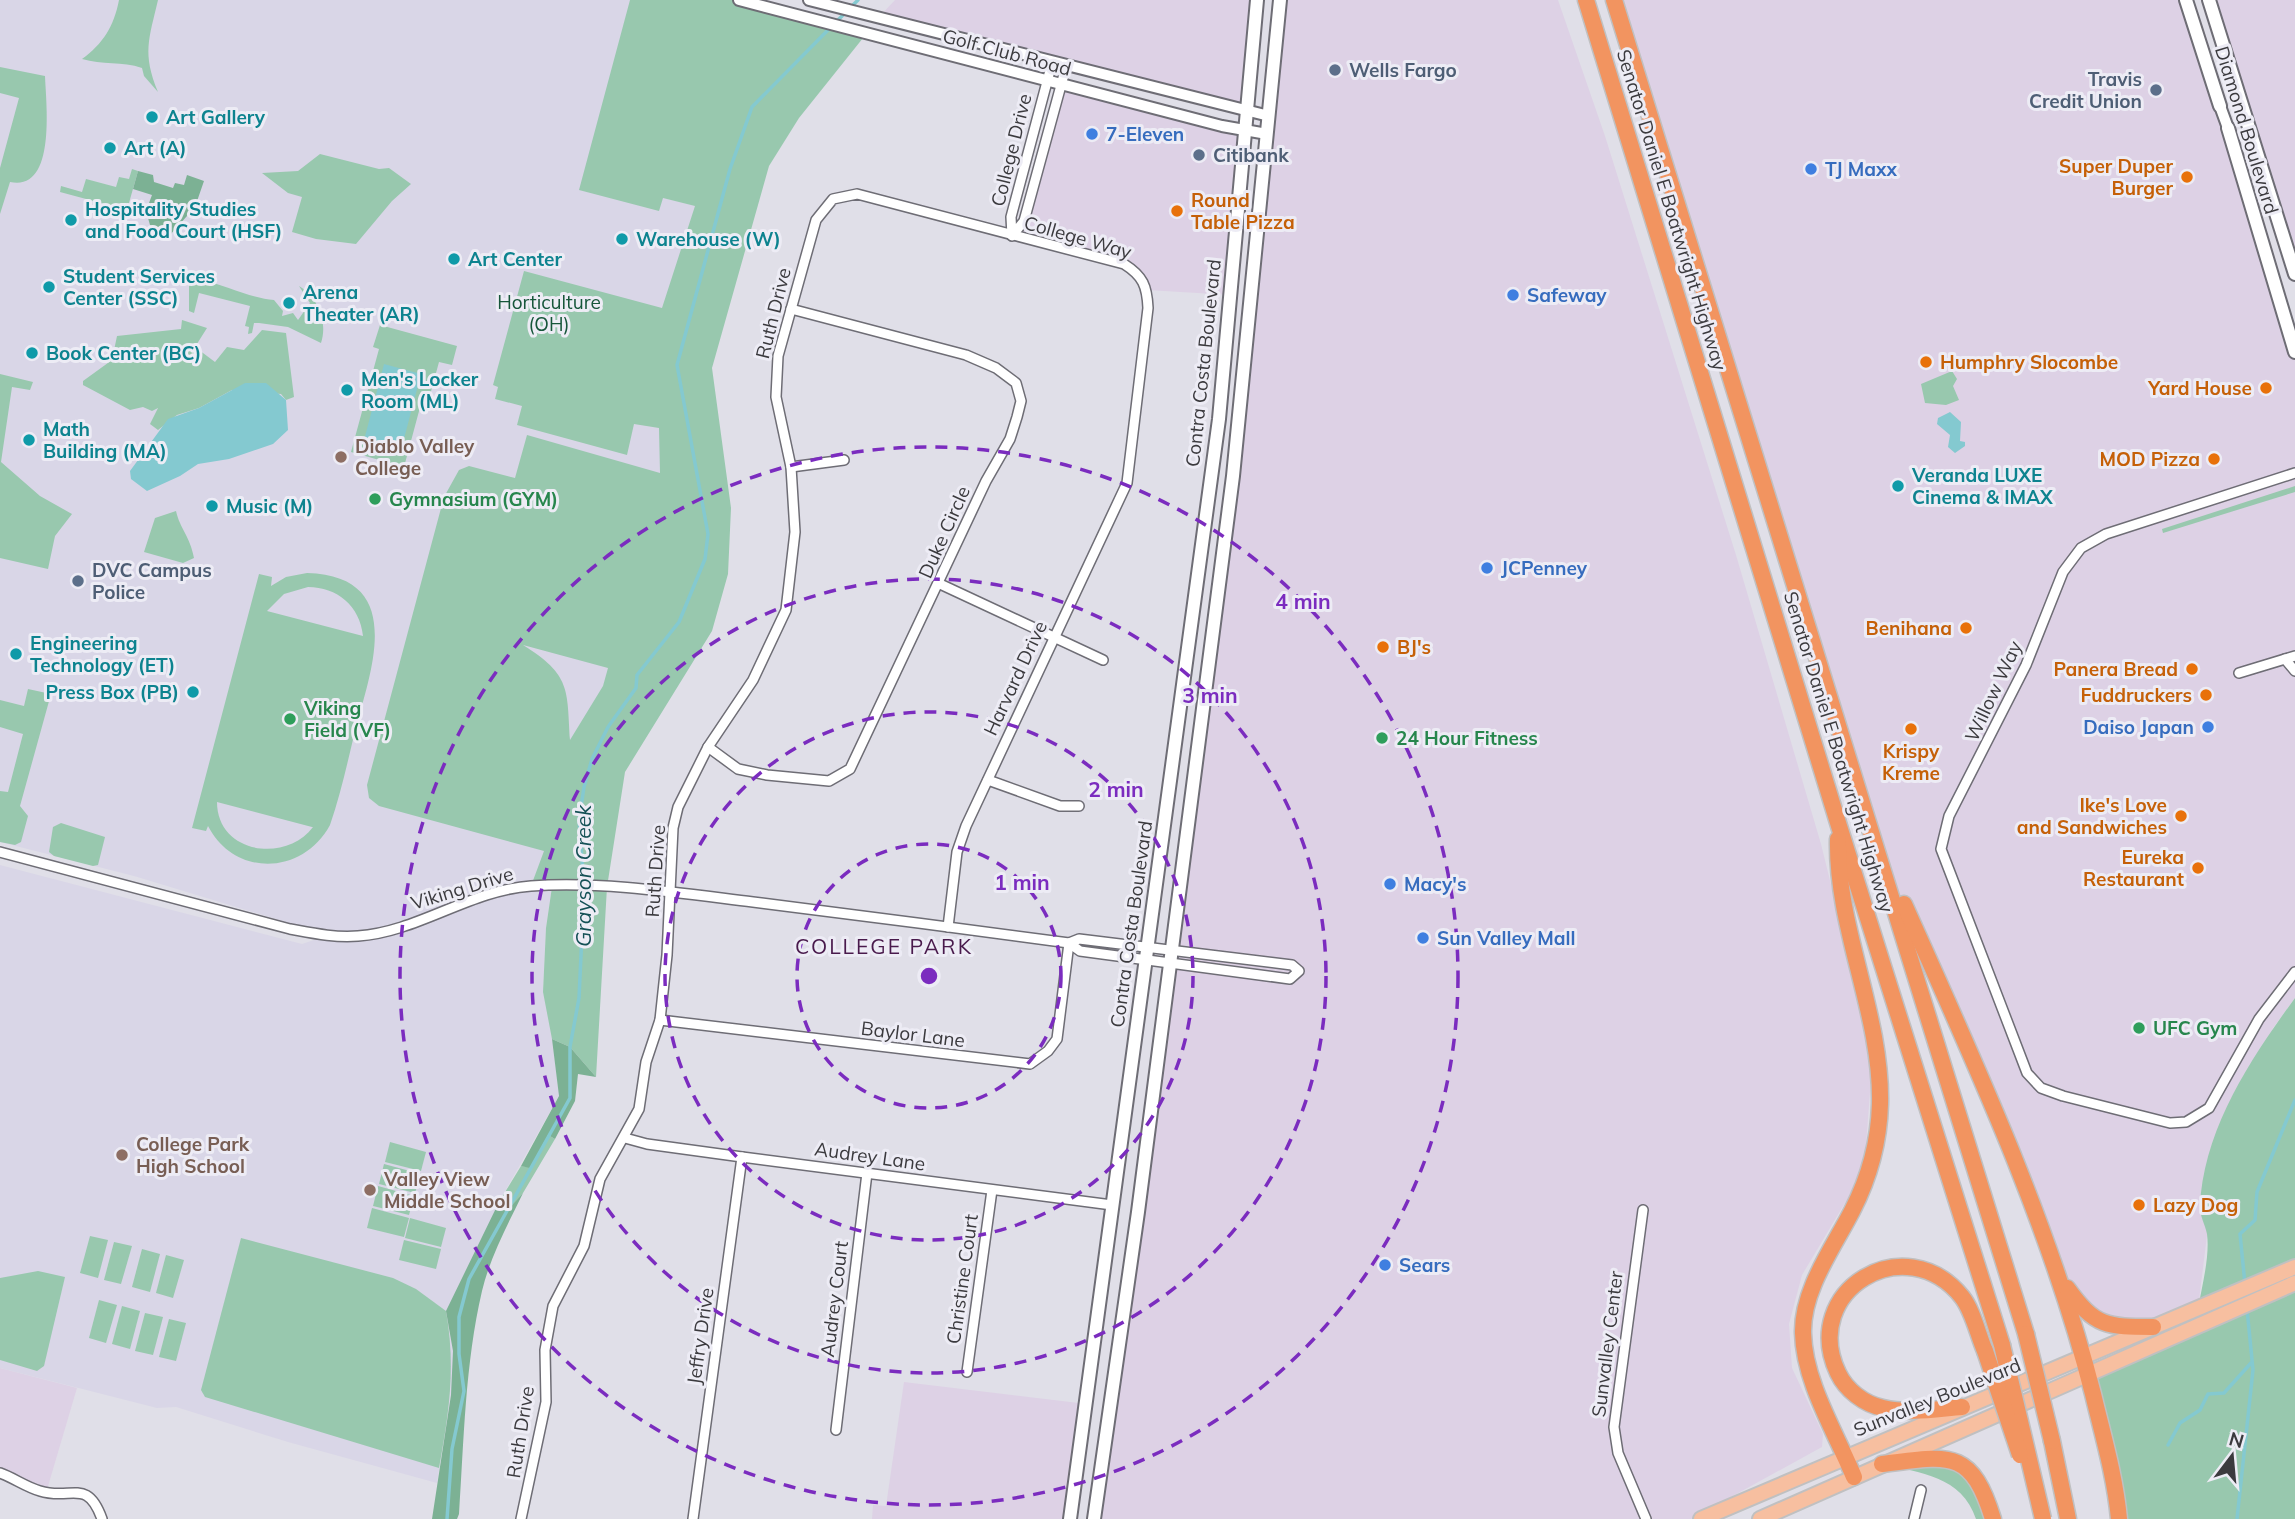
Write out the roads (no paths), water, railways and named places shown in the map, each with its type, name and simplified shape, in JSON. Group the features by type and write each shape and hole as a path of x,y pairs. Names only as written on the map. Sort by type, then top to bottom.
{"highway":[{"name":"Senator Daniel E Boatwright Highway","path":"1586,0 1839,826 2003,1345 2042,1519"},
{"name":"Senator Daniel E Boatwright Highway","path":"1614,0 1877,844 2026,1334 2068,1519"},
{"path":"1839,826 1838,869 1871,1021 1880,1106 1876,1145 1867,1177 1820,1270 1803,1330 1812,1378 1854,1477"},
{"path":"1877,844 1954,1017 2061,1279 2115,1482 2119,1519"},
{"path":"1962,1407 1908,1412 1870,1404 1852,1392 1841,1379 1832,1360 1829,1341 1834,1314 1849,1288 1870,1274 1889,1268 1926,1270 1945,1281 1964,1300 1985,1351 2042,1519"},
{"path":"2061,1279 2094,1321 2109,1327 2153,1327"},
{"path":"1882,1464 1938,1458 1954,1461 1978,1477 1993,1519"}],"main road":[{"name":"Contra Costa Boulevard","path":"1070,1519 1219,419 1257,0"},
{"path":"1094,1519 1138,1212 1237,436 1280,0"},
{"name":"Diamond Boulevard","path":"2186,0 2220,106"},
{"name":"Diamond Boulevard","path":"2209,0 2295,274"},
{"name":"Diamond Boulevard","path":"2228,128 2295,352"},
{"name":"Sunvalley Boulevard","path":"1700,1519 1845,1455 2295,1267"},
{"name":"Sunvalley Boulevard","path":"1760,1519 2295,1283"}],"street":[{"name":"Golf Club Road","path":"739,0 1245,131 1267,134"},
{"name":"Golf Club Road","path":"809,0 1066,67 1269,116"},
{"name":"College Drive","path":"1012,236 1011,217 1052,63"},
{"name":"College Drive","path":"1012,236 1024,221 1066,67"},
{"name":"Diamond Boulevard","path":"2220,106 2228,128"},
{"name":"College Way","path":"833,199 857,194 1124,264 1143,279 1148,308 1131,450"},
{"name":"Ruth Drive","path":"522,1518 546,1402 545,1350 553,1306 584,1246 600,1179 639,1109 646,1062 660,1020 673,828 678,807 708,747 753,680 786,610 795,532 790,467 776,397 778,356 816,220 833,199"},
{"name":"Duke Circle","path":"708,747 738,769 767,775 829,781 850,769 940,584 986,481 1010,439 1021,401 1016,383 996,368 965,355 791,309"},
{"name":"Harvard Drive","path":"948,927 957,852 1053,638 1127,483 1131,450"},
{"path":"790,467 844,460"},
{"name":"Willow Way","path":"2295,474 2106,534 2081,548 2063,572 2026,665 1942,833 1942,856 2022,1063 2033,1081 2063,1096 2170,1123 2186,1122 2209,1108 2259,1019 2295,972"},
{"path":"940,584 1103,660"},
{"path":"2239,673 2290,657 2295,671"},
{"path":"988,780 1060,806 1079,806"},
{"name":"Viking Drive","path":"0,852 290,929 330,935 359,936 393,928 499,891 531,886 607,887 670,892 1069,943 1079,939 1146,953 1168,963"},
{"name":"Baylor Lane","path":"660,1020 1030,1063 1048,1051 1057,1039 1069,943"},
{"name":"Viking Drive","path":"1146,953 1170,948"},
{"path":"1168,963 1290,979 1299,971 1292,965 1170,948"},
{"name":"Audrey Lane","path":"625,1138 647,1144 741,1157 1112,1205"},
{"name":"Jeffry Drive","path":"693,1519 741,1157"},
{"name":"Audrey Court","path":"836,1430 867,1173"},
{"name":"Christine Court","path":"967,1372 992,1190"},
{"name":"Sunvalley Center","path":"1643,1210 1614,1427 1618,1453 1646,1519"},
{"path":"0,1473 38,1491 85,1494 96,1503 102,1519"},
{"path":"1914,1519 1921,1490"},
{"path":"522,1518 535,1519"}],"water":[{"path":"384,364 421,374 400,454 363,444"},
{"path":"245,383 266,383 286,400 288,430 273,444 229,459 198,464 180,476 147,491 131,479 130,471 168,419 199,408"},
{"path":"1950,412 1961,422 1960,441 1965,442 1965,446 1955,453 1948,447 1950,435 1937,424 1938,418"}],"waterway":[{"name":"Grayson Creek","path":"837,21 858,0"},
{"name":"Grayson Creek","path":"447,1519 452,1449 464,1391 459,1354 459,1317 469,1279 570,1098 570,1047 579,998 582,934 586,914 579,820 584,787 592,759 608,727 636,688 637,675 679,622 705,559 708,534 677,365 730,169 752,107 831,27"},
{"path":"2245,1284 2240,1234 2255,1220 2257,1192 2295,1100"},
{"path":"2237,1519 2253,1370 2247,1309"},
{"path":"2168,1445 2180,1423 2200,1410 2208,1394 2224,1393 2251,1363"}],"place":[{"name":"Wells Fargo","path":"1335,70"},
{"name":"Travis Credit Union","path":"2156,90"},
{"name":"Art Gallery","path":"152,117"},
{"name":"7-Eleven","path":"1092,134"},
{"name":"Art (A)","path":"110,148"},
{"name":"Citibank","path":"1199,155"},
{"name":"TJ Maxx","path":"1811,169"},
{"name":"Super Duper Burger","path":"2187,177"},
{"name":"Round Table Pizza","path":"1177,211"},
{"name":"Hospitality Studies and Food Court (HSF)","path":"71,220"},
{"name":"Warehouse (W)","path":"622,239"},
{"name":"Art Center","path":"454,259"},
{"name":"Student Services Center (SSC)","path":"49,287"},
{"name":"Safeway","path":"1513,295"},
{"name":"Arena Theater (AR)","path":"289,303"},
{"name":"Book Center (BC)","path":"32,353"},
{"name":"Humphry Slocombe","path":"1926,362"},
{"name":"Yard House","path":"2266,388"},
{"name":"Men's Locker Room (ML)","path":"347,390"},
{"name":"Math Building (MA)","path":"29,440"},
{"name":"Diablo Valley College","path":"341,457"},
{"name":"MOD Pizza","path":"2214,459"},
{"name":"Veranda LUXE Cinema & IMAX","path":"1898,486"},
{"name":"Gymnasium (GYM)","path":"375,499"},
{"name":"Music (M)","path":"212,506"},
{"name":"JCPenney","path":"1487,568"},
{"name":"DVC Campus Police","path":"78,581"},
{"name":"Benihana","path":"1966,628"},
{"name":"BJ's","path":"1383,647"},
{"name":"Engineering Technology (ET)","path":"16,654"},
{"name":"Panera Bread","path":"2192,669"},
{"name":"Press Box (PB)","path":"193,692"},
{"name":"Fuddruckers","path":"2206,695"},
{"name":"Viking Field (VF)","path":"290,719"},
{"name":"Daiso Japan","path":"2208,727"},
{"name":"Krispy Kreme","path":"1911,729"},
{"name":"24 Hour Fitness","path":"1382,738"},
{"name":"Ike's Love and Sandwiches","path":"2181,816"},
{"name":"Eureka Restaurant","path":"2198,868"},
{"name":"Macy's","path":"1390,884"},
{"name":"Sun Valley Mall","path":"1423,938"},
{"name":"UFC Gym","path":"2139,1028"},
{"name":"College Park High School","path":"122,1155"},
{"name":"Valley View Middle School","path":"370,1190"},
{"name":"Lazy Dog","path":"2139,1205"},
{"name":"Sears","path":"1385,1265"}],"district":[{"name":"COLLEGE PARK","path":"884,946"}],"park label":[{"name":"Horticulture (OH)","path":"549,313"}]}
